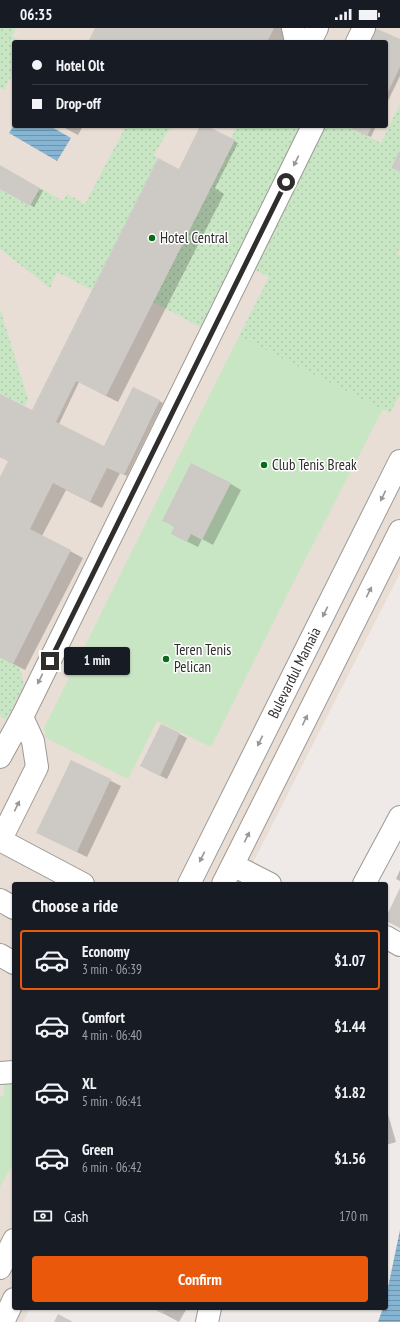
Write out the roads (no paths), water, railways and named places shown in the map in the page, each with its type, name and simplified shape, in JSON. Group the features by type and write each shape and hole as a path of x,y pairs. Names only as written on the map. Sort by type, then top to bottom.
{"main road":[{"path":"293,28 296,40"},
{"path":"311,40 317,28"},
{"path":"358,40 364,28"},
{"path":"0,756 22,717 313,128"},
{"name":"Bulevardul Mamaia","path":"190,882 400,461"},
{"name":"Bulevardul Mamaia","path":"224,882 400,531"},
{"path":"22,717 33,741 36,767 0,840 79,882"},
{"path":"365,882 400,817"},
{"path":"233,865 266,882"},
{"path":"0,900 12,907"},
{"path":"388,939 400,945"},
{"path":"0,955 12,962"},
{"path":"0,1073 12,1072"},
{"path":"0,1268 12,1244"},
{"path":"3,1322 12,1303"},
{"path":"207,1322 210,1310"}],"water":[{"path":"12,128 54,128 71,138 57,161 9,133"},
{"path":"400,1230 400,1322 378,1322 382,1310 388,1310 388,1287"}],"place":[{"name":"Hotel Central","path":"152,238"},
{"name":"Club Tenis Break","path":"264,465"},
{"name":"Teren Tenis Pelican","path":"166,659"}]}
